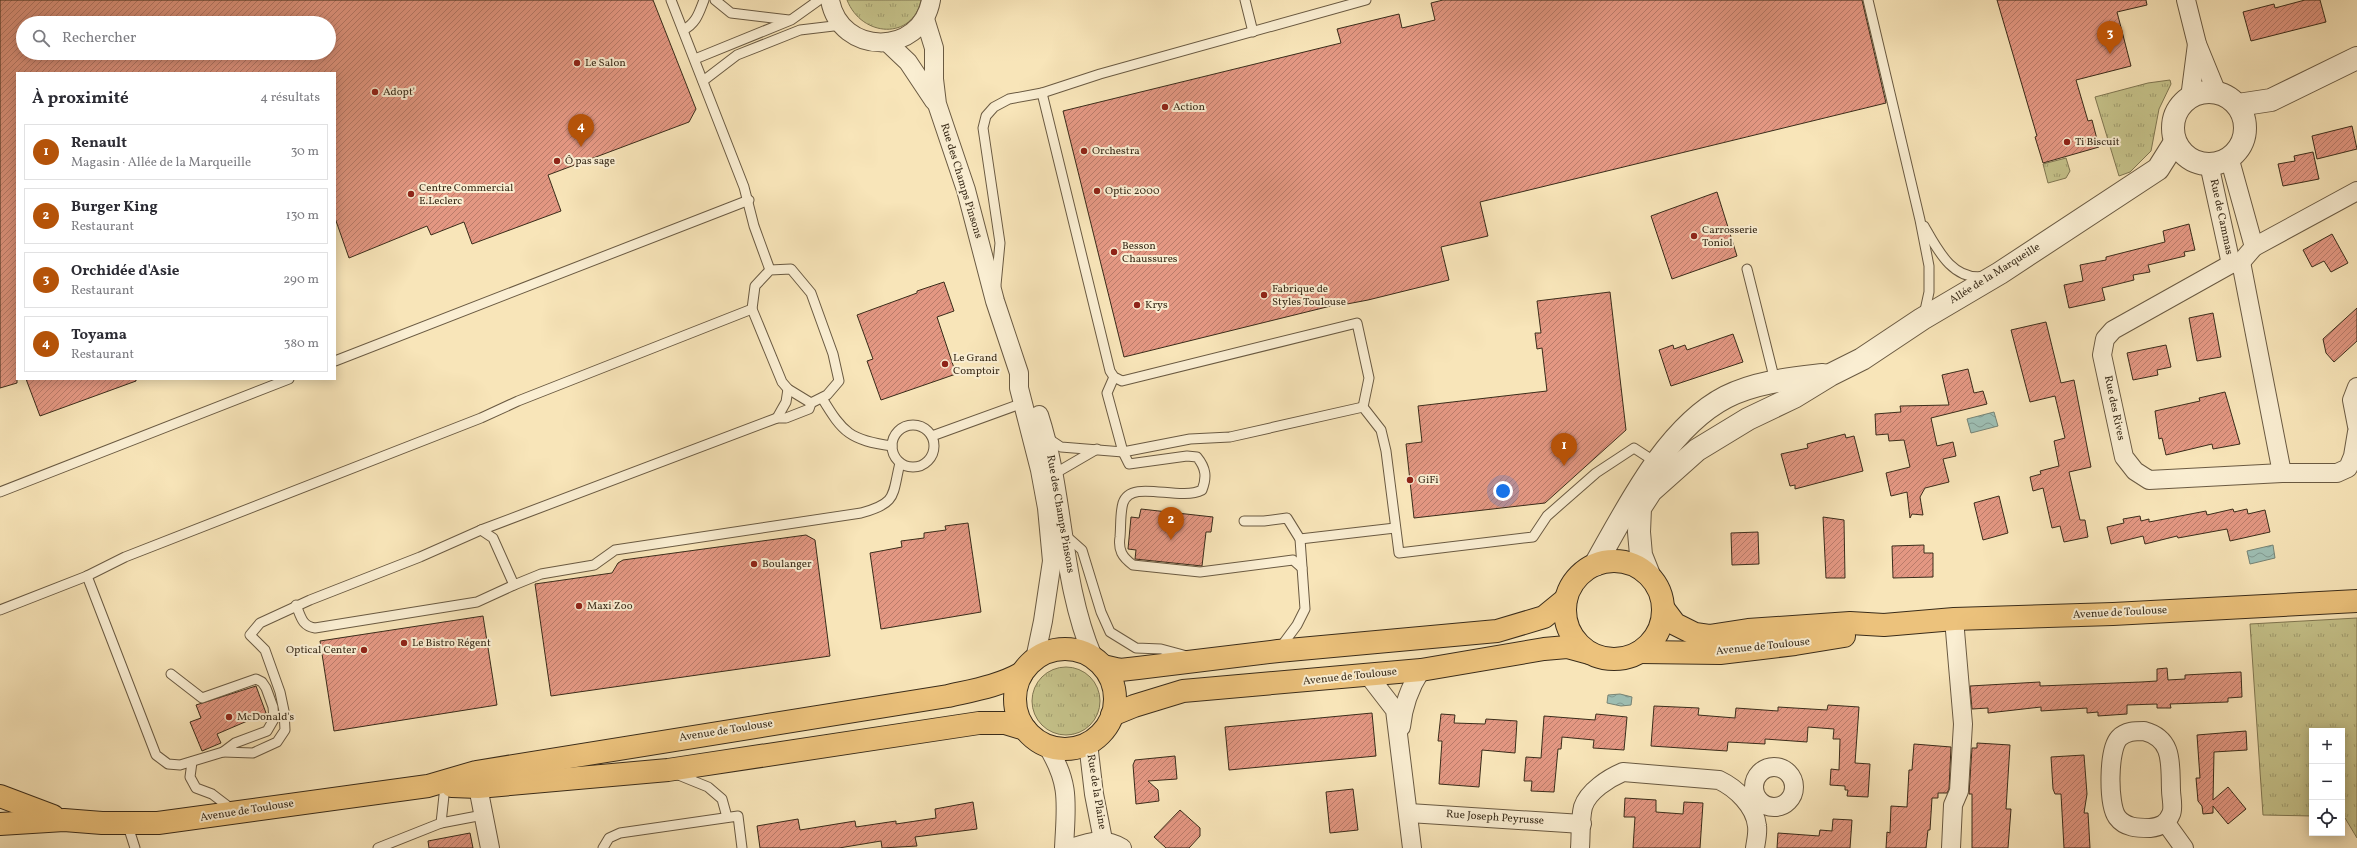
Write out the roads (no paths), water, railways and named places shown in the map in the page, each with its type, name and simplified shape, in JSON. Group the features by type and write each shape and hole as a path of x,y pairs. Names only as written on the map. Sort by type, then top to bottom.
{"main road":[{"path":"1606,561 1629,563 1649,575 1659,590 1663,608 1662,621 1658,633 1650,644 1640,652 1628,657 1615,659 1589,653 1577,643 1569,630 1565,615 1566,599 1576,578 1595,565 1606,561"},
{"path":"1098,662 1112,681 1115,698 1112,715 1103,732 1088,743 1068,749 1047,746 1035,739 1025,729 1018,716 1015,701 1016,686 1029,666 1045,653 1070,649 1098,662 1126,669 1200,659 1278,651 1497,631 1544,617 1566,599"},
{"name":"Avenue de Toulouse","path":"1663,608 1675,624 1695,634 1710,636 1748,630 1850,623 1884,625 1954,619 2113,614 2357,601"},
{"name":"Avenue de Toulouse","path":"1640,652 1720,653 1839,636 1884,625"},
{"name":"Avenue de Toulouse","path":"1112,715 1134,706 1183,691 1422,670 1544,649 1567,647 1589,653"},
{"name":"Avenue de Toulouse","path":"437,786 492,770 948,696 987,688 1009,681 1029,666"},
{"name":"Avenue de Toulouse","path":"64,820 127,824 172,821 437,786 478,787 668,770 980,723 1005,723 1025,729"},
{"path":"0,796 64,820"},
{"path":"0,824 64,820"}],"street":[{"path":"830,0 842,25 858,38 871,42 888,43 908,36 925,19 931,0"},
{"path":"2186,0 2197,44 2217,93"},
{"name":"Rue des Champs Pinsons","path":"925,19 934,48 936,104"},
{"name":"Rue des Champs Pinsons","path":"888,43 908,62 936,104 966,190 995,301 1019,373 1028,385 1044,435 1054,474 1063,533 1079,618 1098,662"},
{"path":"2190,98 2197,44"},
{"path":"2238,104 2272,100 2357,58"},
{"path":"2202,92 2217,93 2228,96 2238,104 2243,115 2245,130 2243,141 2231,156 2221,162 2190,155 2173,132 2174,117 2181,106 2190,98 2202,92"},
{"path":"2245,130 2272,100"},
{"name":"Allée de la Marqueille","path":"1649,575 1641,555 1640,508 1650,492 1658,473 1748,418 1794,397 1830,374 1862,359 1922,319 2000,273 2158,169 2190,155"},
{"name":"Rue de Cammas","path":"2190,155 2236,263 2254,247 2357,191"},
{"name":"Rue de Cammas","path":"2231,156 2254,247"},
{"path":"2236,263 2282,474 2337,473 2348,468 2353,456 2357,432"},
{"name":"Rue des Rives","path":"2236,263 2113,330 2105,339 2102,355 2124,457 2135,471 2149,480 2282,474"},
{"name":"Rue des Champs Pinsons","path":"1019,373 1019,388 1048,508 1052,561 1029,666"},
{"name":"Allée de la Marqueille","path":"1595,565 1615,526 1658,473 1684,430 1702,412 1725,398 1748,388 1775,381 1830,374"},
{"path":"2357,387 2352,400 2357,426"},
{"path":"1951,848 1953,806 1959,791 1963,724 1954,619"},
{"path":"1400,744 1402,715 1412,684 1422,670"},
{"path":"1368,675 1395,710 1396,730 1400,744 1412,848"},
{"path":"2144,731 2156,734 2166,744 2170,757 2172,813 2166,823 2157,827 2138,828 2126,825 2117,818 2111,805 2114,746 2119,738 2129,732 2144,731"},
{"name":"Rue de la Plaine","path":"1088,743 1094,794 1103,840"},
{"path":"1047,746 1057,761 1067,793 1064,848"},
{"path":"1580,848 1583,806 1590,795 1613,776 1623,772 1719,780 1748,794 1764,805 1774,808 1788,802 1794,791 1791,775 1778,766 1771,766 1757,776 1748,794 1758,827"},
{"path":"478,787 490,848"},
{"path":"1755,848 1758,827 1764,805"},
{"name":"Rue Joseph Peyrusse","path":"1409,813 1582,824"},
{"path":"2166,823 2184,848"},
{"name":"Rue de la Plaine","path":"1071,848 1092,841 1103,840 1122,848"}],"lane":[{"path":"671,0 749,200 754,226 770,270"},
{"path":"683,30 692,26 695,22 704,0"},
{"path":"715,0 731,13 791,20"},
{"path":"695,60 791,20 819,0"},
{"path":"1245,0 1253,32"},
{"path":"995,301 1000,243 983,128 986,116 994,107 1021,95 1042,93 1100,74 1366,0"},
{"path":"1868,0 1920,220 1929,266 1929,292 1926,310 1922,319"},
{"path":"703,81 737,55 800,30 842,25"},
{"path":"1042,93 1110,371 1114,377 1122,381 1356,323 1370,378 1363,407"},
{"path":"336,361 749,200"},
{"path":"1920,220 1942,258 1959,273 1981,277 2000,273"},
{"path":"222,752 253,753 277,742 285,730 284,711 280,692 265,650 250,635 260,623 296,605 420,557 481,530 777,418 786,418 809,409 811,403 828,396 839,381 833,354 811,293 791,269 770,270 755,286 752,309 782,382 788,389 811,403"},
{"path":"1747,269 1775,381"},
{"path":"0,610 87,576 125,557 481,418 518,401 752,309"},
{"path":"1114,377 1107,393 1123,452 1129,464 1187,456 1198,457 1203,465 1206,479 1202,490 1193,494 1147,491 1133,492 1127,497 1123,503 1119,542 1120,551 1125,559 1133,564 1200,572 1293,560 1302,568"},
{"path":"0,492 286,380"},
{"path":"777,418 786,402 788,389"},
{"path":"822,398 839,426 866,442 892,446"},
{"path":"932,436 1023,403"},
{"path":"1044,435 1061,446 1123,452 1190,439 1237,435 1363,407"},
{"path":"1363,407 1381,430 1386,451 1399,553 1534,537 1547,516 1596,473 1634,448 1658,473"},
{"path":"912,425 920,426 932,436 934,453 929,461 915,468 900,463 895,458 892,446 898,431 912,425"},
{"path":"1054,474 1097,450"},
{"path":"296,605 302,622 308,627 316,628 477,602 541,574 594,565 615,550 847,516 879,508 894,496 900,463"},
{"path":"1244,521 1264,521 1287,518 1300,540 1305,608 1297,625 1278,651"},
{"path":"1300,540 1395,528"},
{"path":"481,530 492,538 514,585"},
{"path":"1063,533 1082,550 1097,599 1110,632 1136,648 1161,649 1200,659"},
{"path":"87,576 156,755 168,764 180,765 192,762 222,752 235,743 267,731 274,719 273,707 262,682 256,679 202,698 170,674"},
{"path":"192,762 190,777 196,788 212,794 235,812"},
{"path":"668,770 708,786 722,799 727,817"},
{"path":"437,786 441,823"},
{"path":"378,848 441,823 483,814"},
{"path":"603,848 609,838 620,833 738,816 742,848"},
{"path":"127,824 135,848"}],"water":[{"path":"1994,412 1998,426 1971,433 1967,419"},
{"path":"2273,545 2275,558 2250,564 2247,551"},
{"path":"1620,694 1632,697 1631,705 1621,706 1607,703 1608,695"}],"place":[{"name":"Orchidée d'Asie","path":"2110,54"},
{"name":"Le Salon","path":"577,63"},
{"name":"Adopt'","path":"375,92"},
{"name":"Action","path":"1165,107"},
{"name":"Ti Biscuit","path":"2067,142"},
{"name":"Toyama","path":"581,147"},
{"name":"Orchestra","path":"1084,151"},
{"name":"Ô pas sage","path":"557,161"},
{"name":"Optic 2000","path":"1097,191"},
{"name":"Centre Commercial E.Leclerc","path":"411,194"},
{"name":"Carrosserie Toniol","path":"1694,236"},
{"name":"Besson Chaussures","path":"1114,252"},
{"name":"Fabrique de Styles Toulouse","path":"1264,295"},
{"name":"Krys","path":"1137,305"},
{"name":"Le Grand Comptoir","path":"945,364"},
{"name":"Renault","path":"1564,466"},
{"name":"GiFi","path":"1410,480"},
{"name":"Burger King","path":"1171,540"},
{"name":"Boulanger","path":"754,564"},
{"name":"Maxi Zoo","path":"579,606"},
{"name":"Le Bistro Régent","path":"404,643"},
{"name":"Optical Center","path":"364,650"},
{"name":"McDonald's","path":"229,717"}]}
